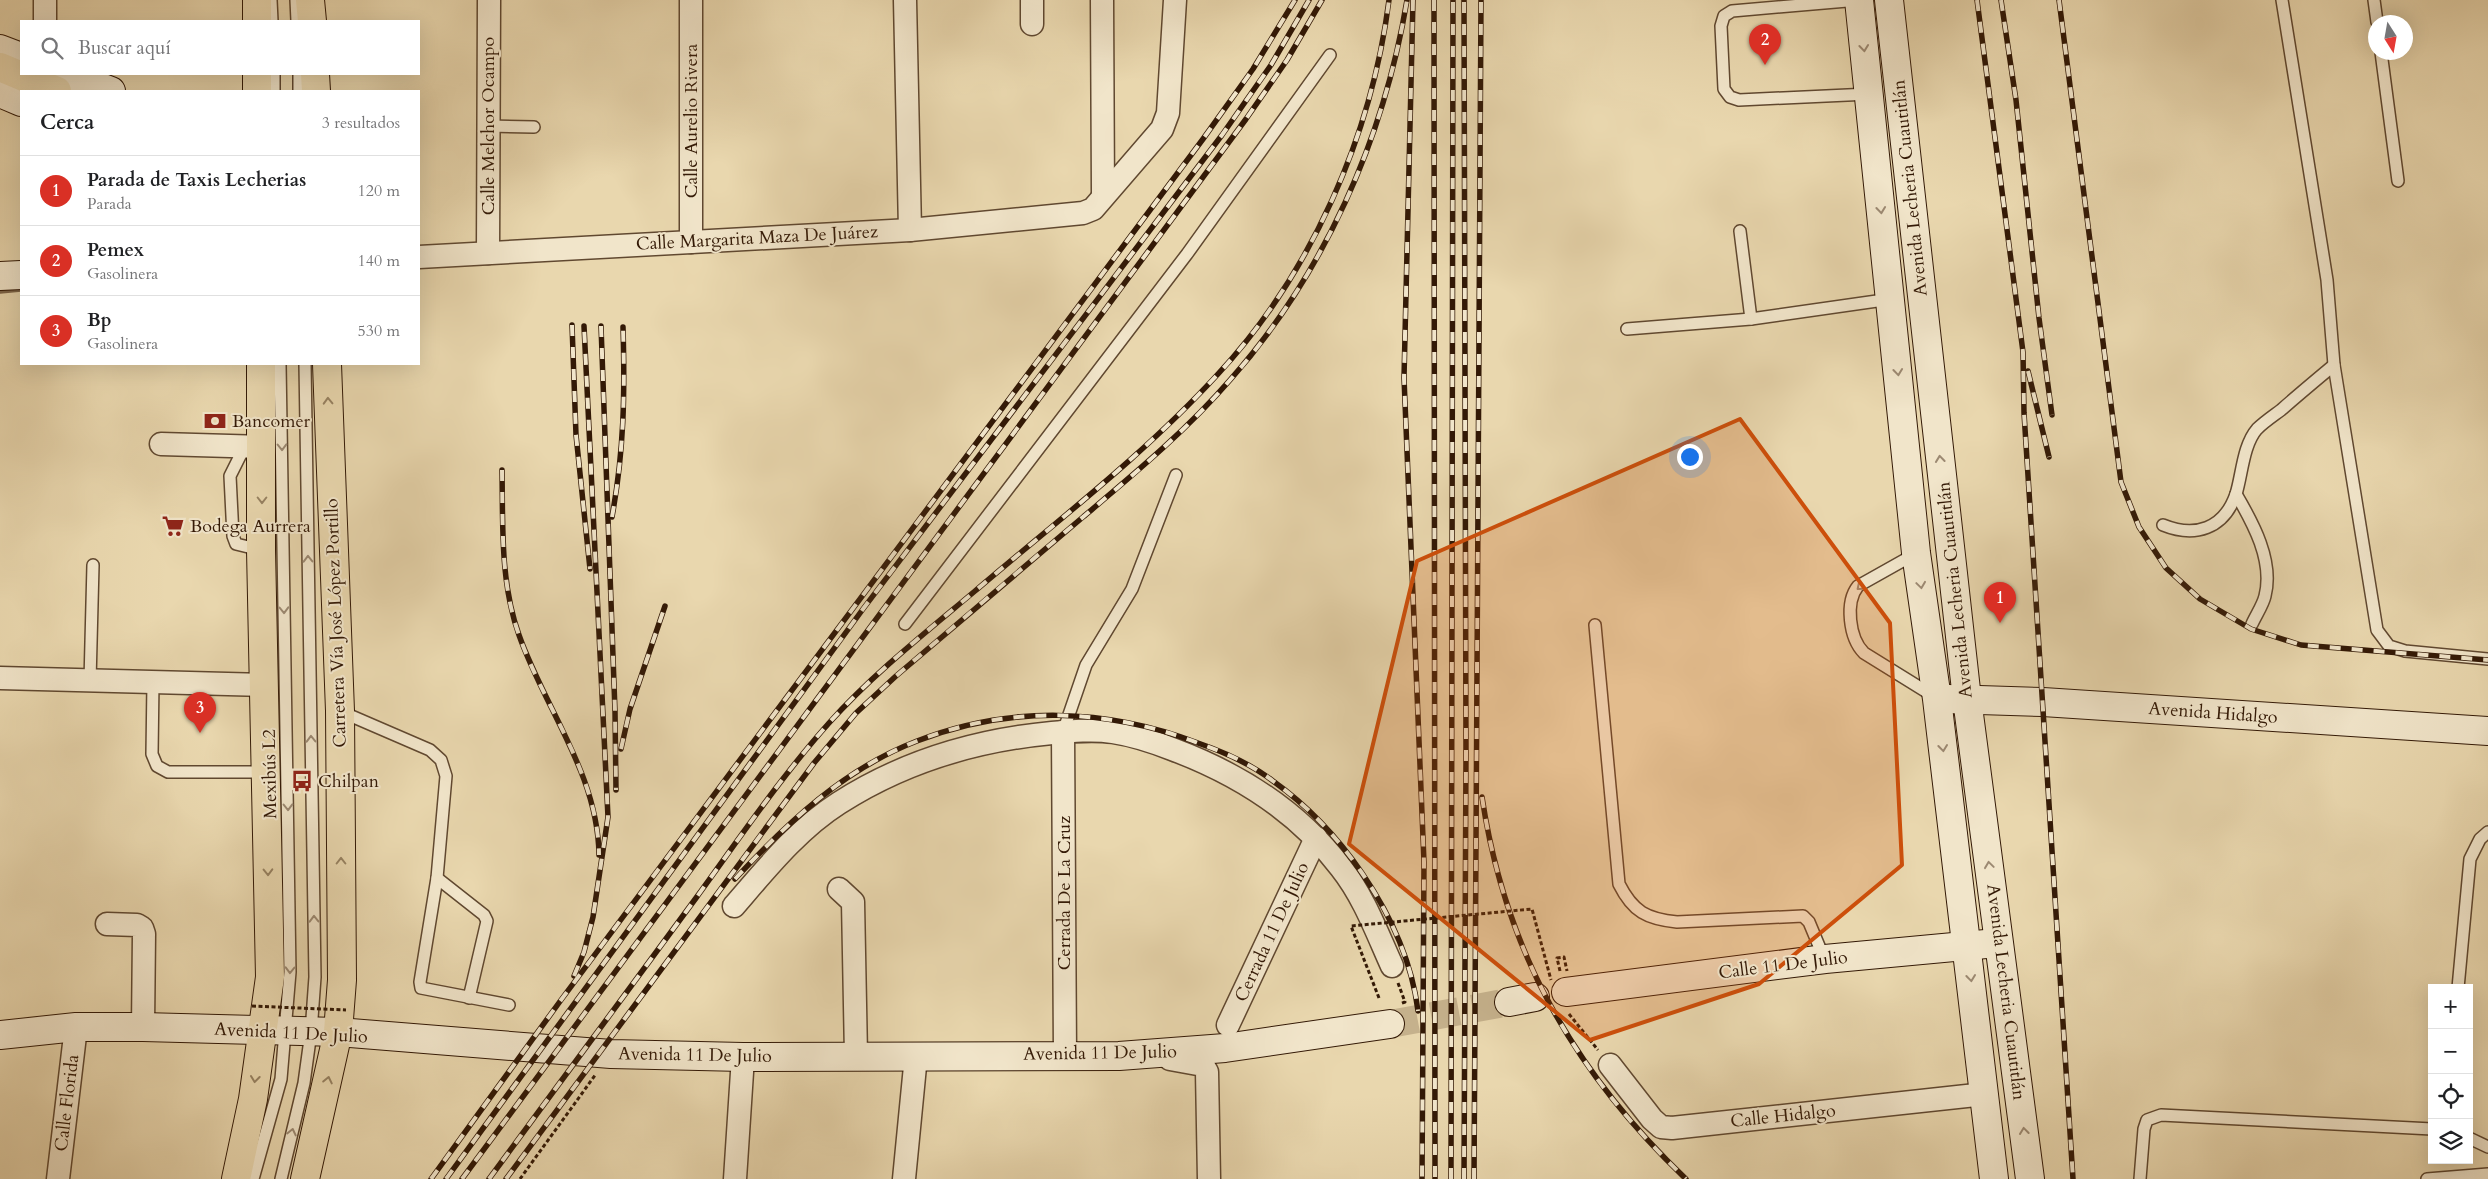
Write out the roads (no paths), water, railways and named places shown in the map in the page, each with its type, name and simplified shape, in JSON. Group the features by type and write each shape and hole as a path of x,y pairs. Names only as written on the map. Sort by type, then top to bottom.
{"main road":[{"path":"257,0 257,20"},
{"path":"310,0 312,20"},
{"name":"Avenida Lecheria Cuautitlán","path":"1859,0 1916,553 1937,699 1968,946 1994,1179"},
{"name":"Avenida Lecheria Cuautitlán","path":"1889,0 1967,698 2030,1179"},
{"path":"0,49 20,57"},
{"path":"0,67 55,90"},
{"path":"70,75 108,90"},
{"path":"257,75 257,90"},
{"path":"315,75 316,90"},
{"path":"0,93 20,102"},
{"path":"0,276 20,275"},
{"name":"Carretera Vía José López Portillo","path":"261,365 253,446 261,550 270,977 299,1024 305,1179"},
{"name":"Carretera Vía José López Portillo","path":"236,1179 253,1099 299,1024 342,980 340,711 327,365"},
{"name":"Avenida Hidalgo","path":"1937,699 1967,698 2488,731"},
{"name":"Calle 11 De Julio","path":"1540,993 1825,960 2000,943"},
{"name":"Avenida 11 De Julio","path":"0,1035 76,1027 299,1024 611,1054 743,1057 1142,1055 1225,1048 1390,1024"}],"street":[{"path":"45,0 45,20"},
{"name":"Calle Melchor Ocampo","path":"488,0 488,253"},
{"name":"Calle Aurelio Rivera","path":"690,0 691,242"},
{"path":"905,0 910,230"},
{"path":"1032,0 1032,24"},
{"path":"1098,202 1102,0"},
{"path":"1098,202 1162,129 1168,113 1175,0"},
{"name":"Calle Margarita Maza De Juárez","path":"420,257 910,230 1083,213 1098,202"},
{"path":"161,444 253,446"},
{"path":"0,678 265,685"},
{"path":"734,906 789,844 838,803 888,775 949,752 1009,737 1063,732 1113,732 1155,743 1191,756 1245,782 1281,807 1316,838 1342,869 1368,910 1392,966"},
{"name":"Cerrada De La Cruz","path":"1063,732 1065,1055"},
{"name":"Cerrada 11 De Julio","path":"1228,1025 1316,838"},
{"path":"839,888 853,902 856,1056"},
{"path":"107,924 137,925 142,928 144,934 144,1027"},
{"name":"Calle Florida","path":"58,1179 76,1027"},
{"path":"1142,1055 1197,1063 1204,1066 1207,1072 1209,1179"},
{"path":"904,1179 916,1056"},
{"path":"734,1179 743,1057"},
{"name":"Calle Hidalgo","path":"1610,1065 1652,1120 1661,1127 1672,1128 1985,1094"}],"lane":[{"path":"271,0 272,20"},
{"path":"296,0 297,20"},
{"path":"1859,0 1732,11 1724,16 1721,26 1724,90 1730,97 1739,100 1869,94"},
{"path":"2282,0 2327,280 2334,365 2377,630 2389,646 2405,651 2488,659"},
{"path":"2374,0 2376,15"},
{"path":"905,624 1187,254 1330,55"},
{"path":"2382,60 2398,181"},
{"path":"274,75 274,90"},
{"path":"298,75 299,90"},
{"path":"488,126 534,127"},
{"path":"1740,231 1751,319"},
{"path":"1627,329 1751,319 1890,299"},
{"name":"Mexibús L2","path":"280,365 290,972 299,1024 304,1083 281,1179"},
{"name":"Mexibús L2","path":"253,1179 281,1079 315,977 305,365"},
{"path":"2163,525 2179,531 2194,532 2211,527 2226,513 2236,494 2242,464 2256,430 2334,365"},
{"path":"1063,732 1086,665 1132,589 1176,474"},
{"path":"2236,494 2255,526 2266,562 2265,596 2252,624"},
{"path":"1916,553 1858,586 1852,593 1850,601 1854,635 1857,646 1864,653 1937,699"},
{"path":"90,681 93,565"},
{"path":"1595,625 1619,884 1628,901 1640,912 1658,920 1677,922 1802,916 1809,922 1825,960"},
{"path":"153,682 152,754 156,766 168,772 267,772"},
{"path":"340,711 430,750 441,760 446,776 437,878 420,982 421,988 509,1005"},
{"path":"2458,984 2470,859 2480,839 2488,832"},
{"path":"437,878 484,915 487,921 469,998"},
{"path":"2140,1179 2144,1129 2148,1120 2161,1115 2428,1128"},
{"path":"2473,1140 2488,1147"},
{"path":"2427,1179 2488,1174"}],"waterway":[{"path":"0,291 20,289"}],"tunnel":[{"path":"1390,1024 1509,1002"}],"railway":[{"path":"431,1179 561,1000 1203,139 1253,69 1295,0"},
{"path":"446,1179 863,609 1222,135 1271,65 1309,0"},
{"path":"462,1179 1246,119 1287,60 1322,0"},
{"path":"489,1179 760,809 829,723 900,654 1100,486 1161,432 1218,374 1251,335 1282,292 1332,200 1352,151 1368,101 1381,51 1389,0"},
{"path":"506,1179 814,763 856,713 896,676 1159,452 1213,399 1264,339 1294,295 1321,250 1345,202 1366,153 1383,103 1397,52 1407,0"},
{"path":"1413,0 1404,378 1424,862 1422,1179"},
{"path":"1434,0 1435,1179"},
{"path":"1451,1179 1453,0"},
{"path":"1464,0 1466,752 1464,1179"},
{"path":"1474,1179 1481,0"},
{"path":"1977,0 2023,352 2024,413 2073,1179"},
{"path":"2001,0 2016,100 2039,318 2052,415"},
{"path":"2059,0 2121,482 2139,527 2166,568 2200,599 2251,629 2301,645 2488,660"},
{"path":"572,325 576,435 590,569"},
{"path":"574,976 584,952 593,917 608,817 584,326"},
{"path":"601,326 615,711 616,790"},
{"path":"612,517 623,422 623,327"},
{"path":"2028,371 2049,457"},
{"path":"502,470 504,553 508,595 513,615 530,662 580,769 590,797 596,825 599,855"},
{"path":"621,749 630,709 665,606"},
{"path":"735,879 776,837 841,782 865,766 917,741 952,729 987,721 1022,717 1058,715 1093,717 1129,723 1164,731 1237,759 1265,775 1310,812 1333,835 1353,860 1382,905 1405,957 1411,975 1418,1011"},
{"path":"1482,797 1493,853 1508,907 1527,957 1551,1006 1578,1052 1610,1096 1646,1138 1686,1179"}],"place":[{"name":"Pemex","path":"1765,65"},
{"name":"Bancomer","path":"215,421"},
{"name":"Bodega Aurrera","path":"173,526"},
{"name":"Parada de Taxis Lecherias","path":"2000,623"},
{"name":"Bp","path":"200,733"},
{"name":"Chilpan","path":"302,781"}]}
